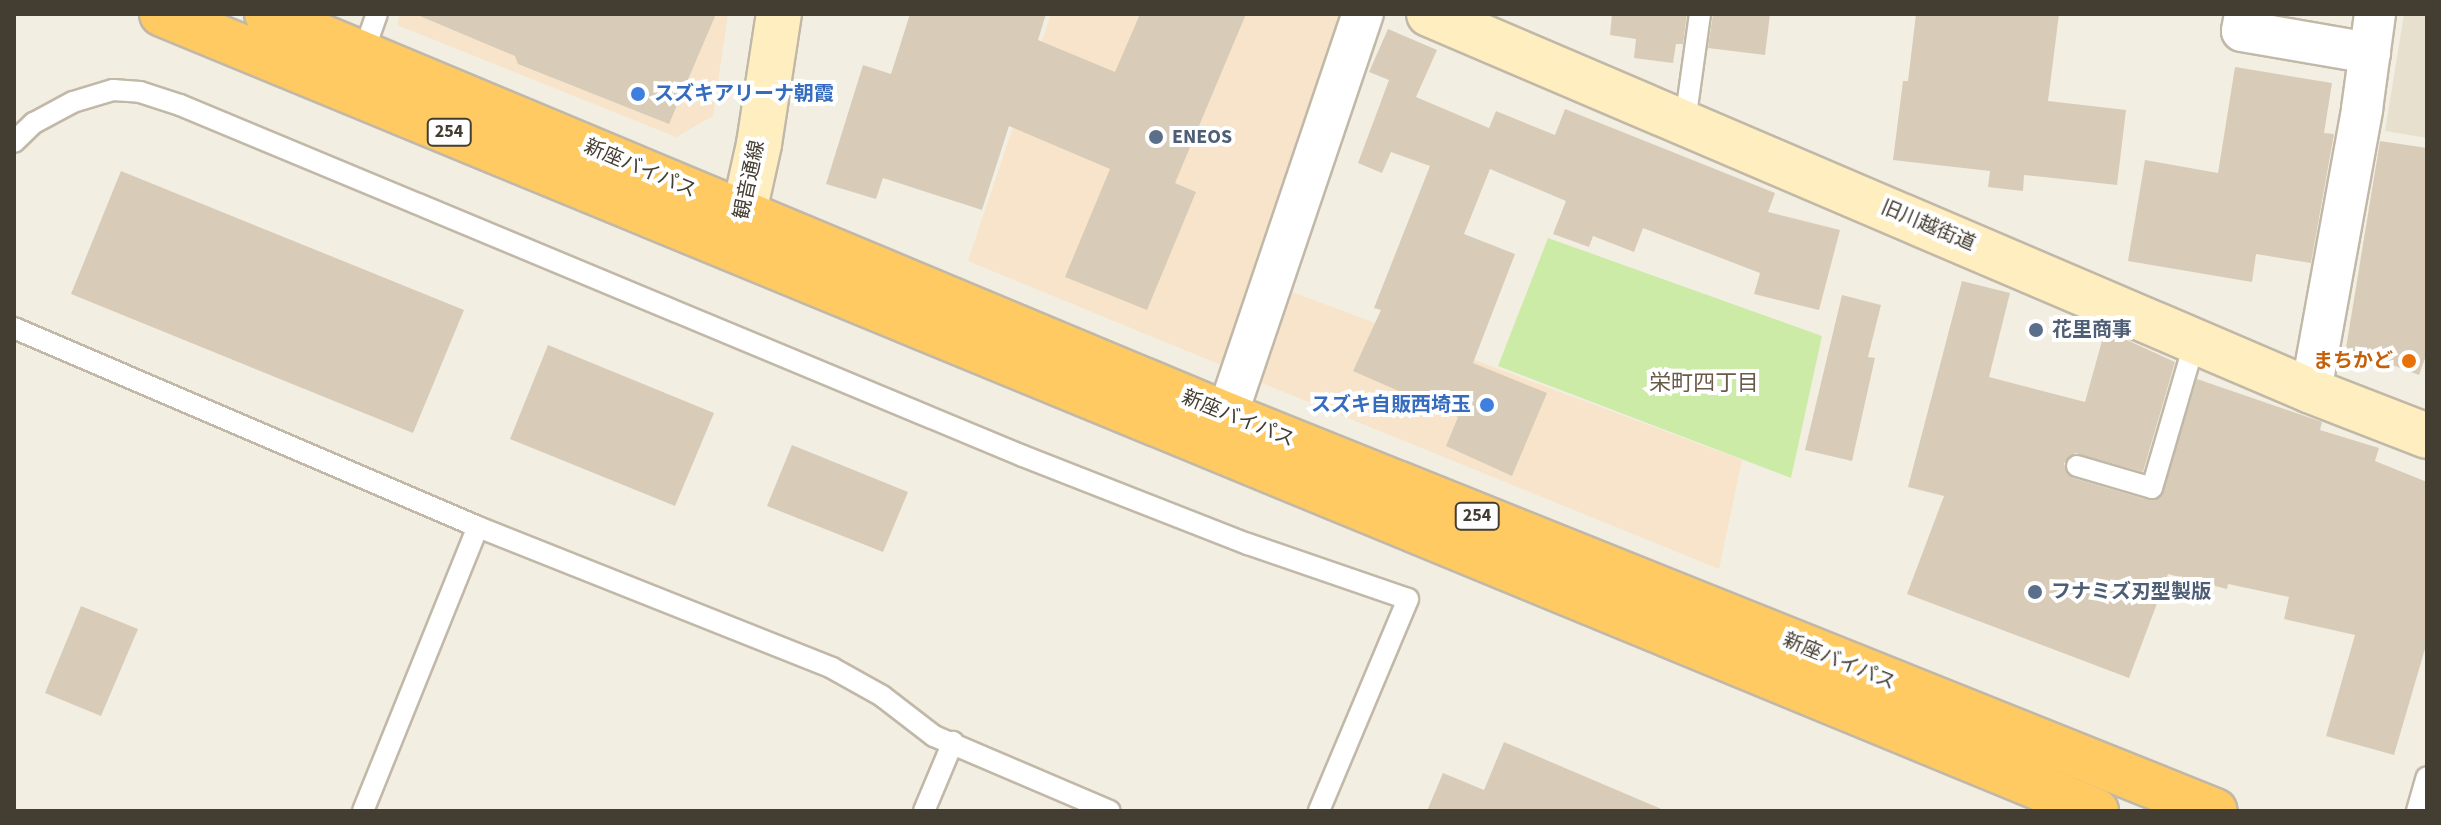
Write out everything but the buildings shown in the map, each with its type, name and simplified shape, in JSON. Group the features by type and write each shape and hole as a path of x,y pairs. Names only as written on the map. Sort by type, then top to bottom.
{"highway":[{"name":"新座バイパス","path":"162,14 1227,415 2215,811"},
{"name":"新座バイパス","path":"267,14 370,33 739,231 2096,811"}],"main road":[{"name":"観音通線","path":"739,231 759,144 779,14"},
{"name":"旧川越街道","path":"1429,14 1482,24 1685,122 2311,391 2427,436"}],"street":[{"path":"1227,415 1363,14"},
{"path":"2245,14 2242,31 2372,33 2311,391"}],"lane":[{"path":"1685,122 1700,14"},
{"path":"14,142 34,123 73,102 113,90 140,92 180,105 1023,456 1248,544 1408,599 1319,811"},
{"path":"14,328 478,527 832,668 882,696 934,736 1109,811"},
{"path":"2077,466 2152,488 2195,341"},
{"path":"363,811 478,527"},
{"path":"924,811 953,742"},
{"path":"2417,811 2427,777"}],"shaded area":[{"name":"スズキアリーナ朝霞","path":"400,14 728,14 713,116 676,137 397,25"},
{"name":"ENEOS","path":"1051,14 1345,14 1226,367 968,261"},
{"path":"2404,14 2427,14 2427,138 2385,131"},
{"path":"1284,289 1742,460 1719,569 1257,381"}],"green space":[{"path":"1548,238 1822,336 1791,478 1498,366"}],"place":[{"name":"スズキアリーナ朝霞","path":"638,94"},
{"name":"ENEOS","path":"1156,137"},
{"name":"花里商事","path":"2036,330"},
{"name":"まちかど","path":"2409,361"},
{"name":"スズキ自販西埼玉","path":"1487,405"},
{"name":"フナミズ刃型製版","path":"2035,592"}],"district":[{"name":"栄町四丁目","path":"1704,384"}]}
